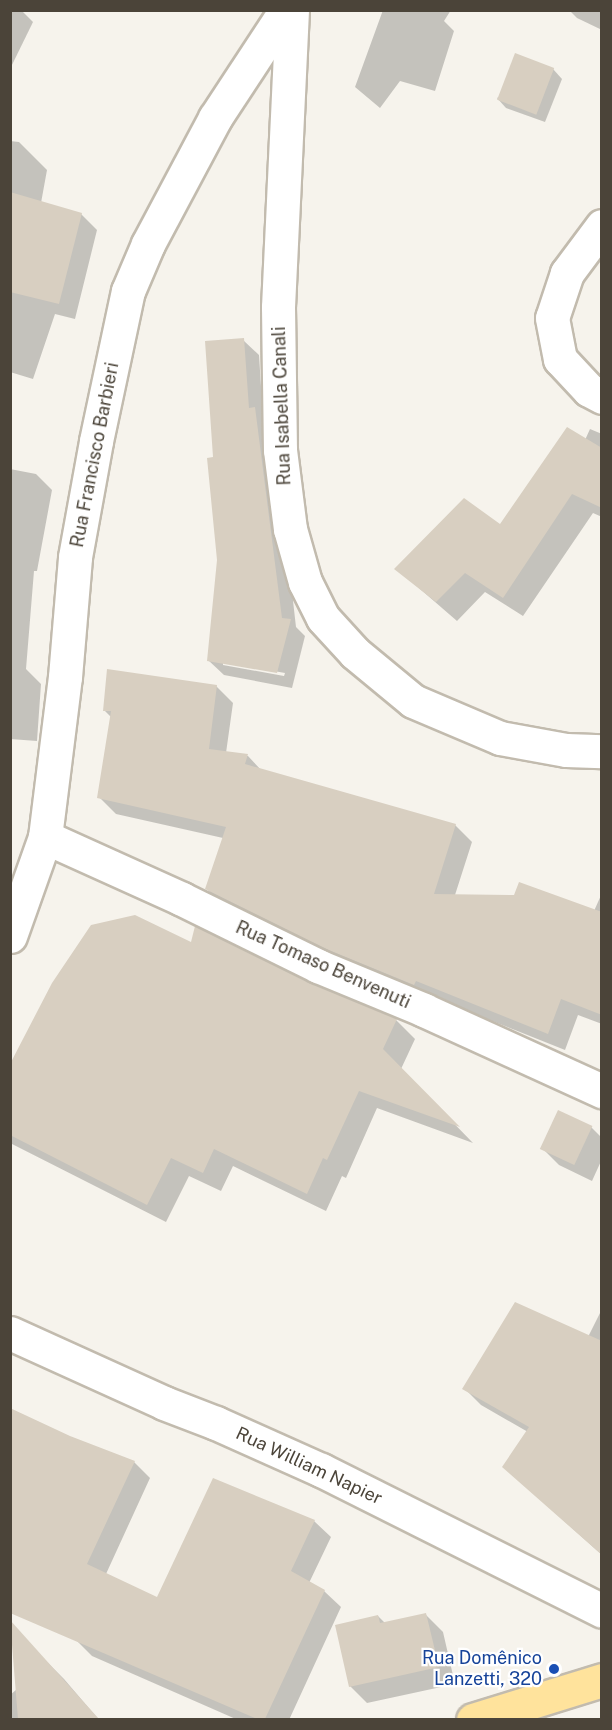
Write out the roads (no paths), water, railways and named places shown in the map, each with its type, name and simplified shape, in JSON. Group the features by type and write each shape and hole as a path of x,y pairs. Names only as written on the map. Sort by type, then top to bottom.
{"main road":[{"path":"474,1719 602,1680"}],"street":[{"name":"Rua Francisco Barbieri","path":"10,936 45,837 65,677 75,557 96,441 128,291 148,244 215,118 286,10"},
{"name":"Rua Isabella Canali","path":"292,10 278,307 280,450 290,529 305,582 323,618 347,645 413,702 500,738 566,750 602,751"},
{"path":"602,226 567,273 552,318 560,359 589,390 602,397"},
{"name":"Rua Tomaso Benvenuti","path":"45,837 182,899 318,966 424,1010 602,1091"},
{"name":"Rua William Napier","path":"10,1333 164,1403 216,1423 321,1470 602,1611"}],"place":[{"name":"Rua Domênico Lanzetti, 320","path":"554,1669"}]}
